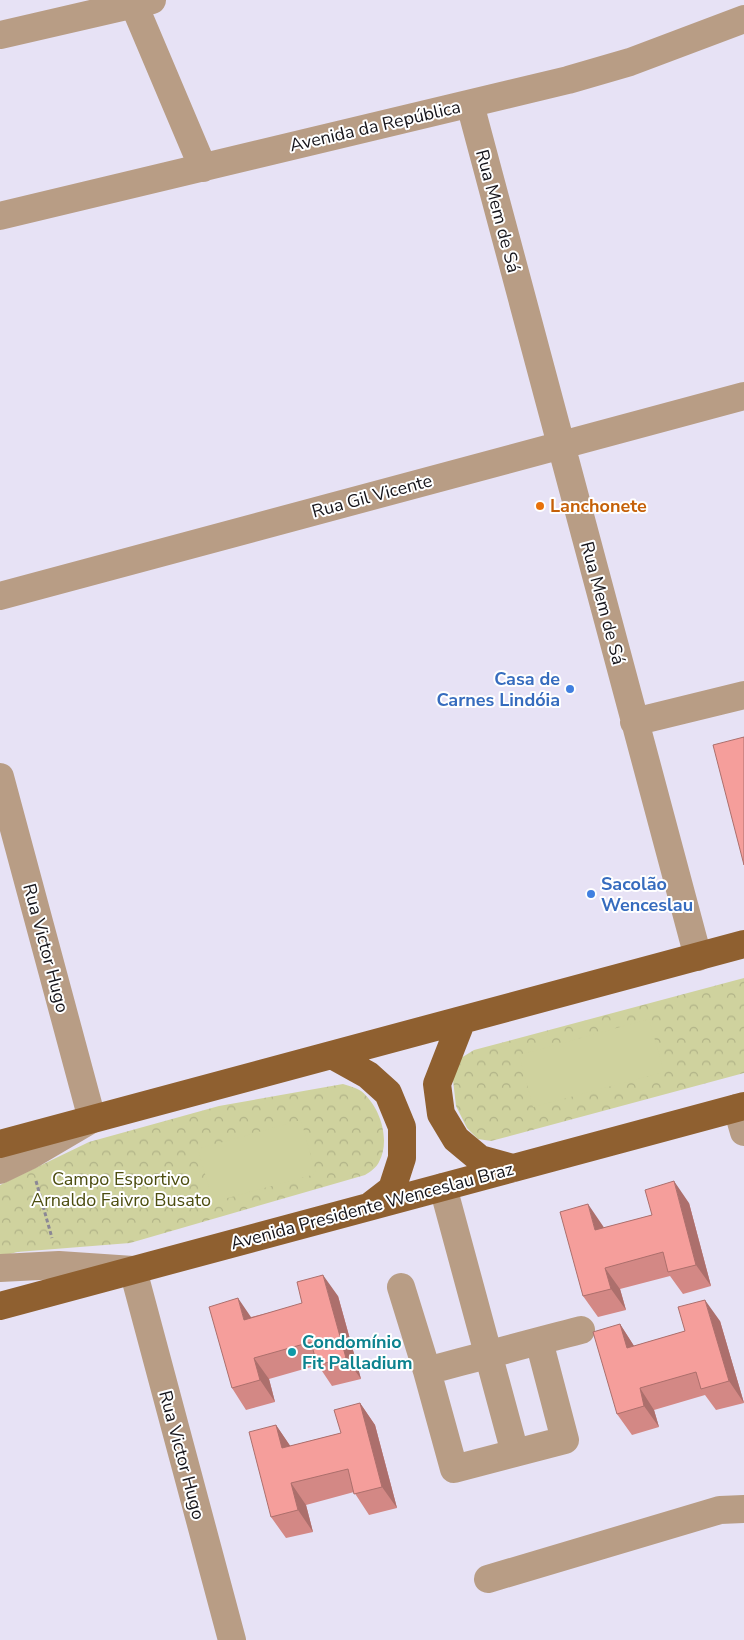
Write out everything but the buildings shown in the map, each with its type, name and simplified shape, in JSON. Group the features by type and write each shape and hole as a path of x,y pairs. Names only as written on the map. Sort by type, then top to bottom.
{"main road":[{"path":"0,1144 744,944"},
{"path":"462,1020 437,1084 441,1114 456,1139 480,1159 513,1168"},
{"path":"332,1055 368,1075 388,1092 402,1127 402,1158 392,1189 369,1207"},
{"name":"Avenida Presidente Wenceslau Braz","path":"0,1306 513,1168 742,1115"}],"street":[{"path":"0,35 140,1 202,168"},
{"name":"Avenida da República","path":"0,216 470,104 630,62 744,19"},
{"name":"Rua Mem de Sá","path":"470,104 698,957"},
{"name":"Rua Gil Vicente","path":"0,596 744,396"},
{"path":"634,722 744,696"},
{"name":"Rua Victor Hugo","path":"2,790 92,1119"},
{"path":"0,1170 29,1156 92,1119"},
{"path":"443,1187 515,1453"},
{"path":"0,1268 59,1265 133,1270"},
{"name":"Rua Victor Hugo","path":"133,1270 232,1640"},
{"path":"401,1288 428,1371 454,1469 565,1440 539,1341"},
{"path":"428,1371 581,1330"},
{"path":"488,1579 720,1510 744,1509"}],"path":[{"path":"29,1156 59,1265"}],"green space":[{"path":"744,978 744,1073 491,1141 478,1139 467,1128 456,1106 453,1080 461,1058 474,1050"},
{"path":"649,1019 664,1072 533,1107 519,1055"},
{"name":"Campo Esportivo Arnaldo Faivro Busato","path":"343,1084 359,1090 368,1097 374,1105 382,1124 384,1144 379,1162 377,1166 365,1175 130,1243 17,1252 0,1257 0,1185 89,1142 219,1106"},
{"path":"301,1120 316,1174 213,1202 198,1149"}],"place":[{"name":"Lanchonete","path":"540,506"},
{"name":"Casa de Carnes Lindóia","path":"570,689"},
{"name":"Sacolão Wenceslau","path":"591,894"},
{"name":"Condomínio Fit Palladium","path":"292,1352"}]}
